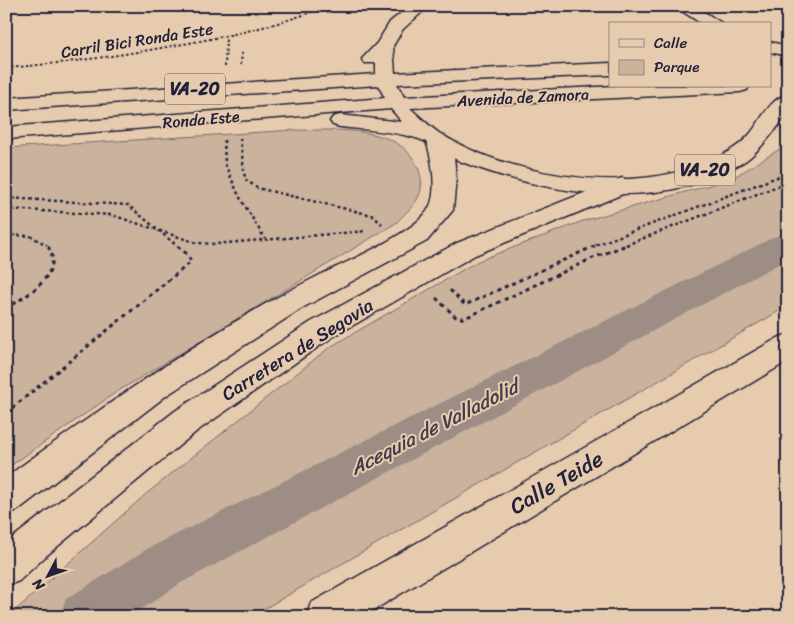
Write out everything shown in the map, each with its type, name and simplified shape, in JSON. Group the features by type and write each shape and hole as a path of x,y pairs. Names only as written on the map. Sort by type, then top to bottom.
{"main road":[{"name":"VA-20","path":"421,6 396,26 384,46 381,62 383,80 395,103 410,120 433,138 495,167 535,178 579,185 622,186 677,180 721,165 753,144 769,118 781,92"},
{"path":"682,6 705,16"},
{"path":"289,84 354,68 375,56 384,46"},
{"path":"772,47 788,51"},
{"path":"772,64 788,65"},
{"name":"Avenida de Zamora","path":"383,80 609,70"},
{"name":"Ronda Este","path":"6,104 289,84 383,80"},
{"name":"Avenida de Zamora","path":"395,103 699,88"},
{"name":"Ronda Este","path":"6,133 131,125 395,103"},
{"path":"131,125 162,130 344,122 396,126 433,138"},
{"name":"Carretera de Segovia","path":"6,498 156,386 294,300 418,235 441,210 445,177 443,157 433,138"},
{"name":"Carretera de Segovia","path":"6,568 34,542 186,421 321,330 466,249 622,186"},
{"name":"Calle Teide","path":"325,617 788,346"}],"path":[{"name":"Carril Bici Ronda Este","path":"6,68 64,64 226,37 304,16 327,6"},
{"path":"779,6 786,31"},
{"path":"225,73 226,37"},
{"path":"241,71 242,50"},
{"path":"240,132 245,179 257,188 372,215 386,228"},
{"path":"223,134 225,164 239,196 265,240"},
{"path":"448,288 465,305 612,238 788,173"},
{"path":"430,293 457,318 465,318 592,258 788,182"},
{"path":"6,198 128,205 188,255 191,262 6,413"},
{"path":"6,209 112,215 163,233 196,242 216,244 370,231"},
{"path":"6,235 22,234 37,238 48,245 53,256 53,267 46,280 34,292 6,308"}],"green space":[{"path":"295,130 364,132 381,136 397,143 409,153 418,168 421,186 417,199 396,223 115,393 6,469 6,148"},
{"path":"788,144 788,306 250,617 8,617 146,494 330,347 478,261 583,221 731,179"}],"waterway":[{"name":"Acequia de Valladolid","path":"84,617 164,566 788,244"}]}
